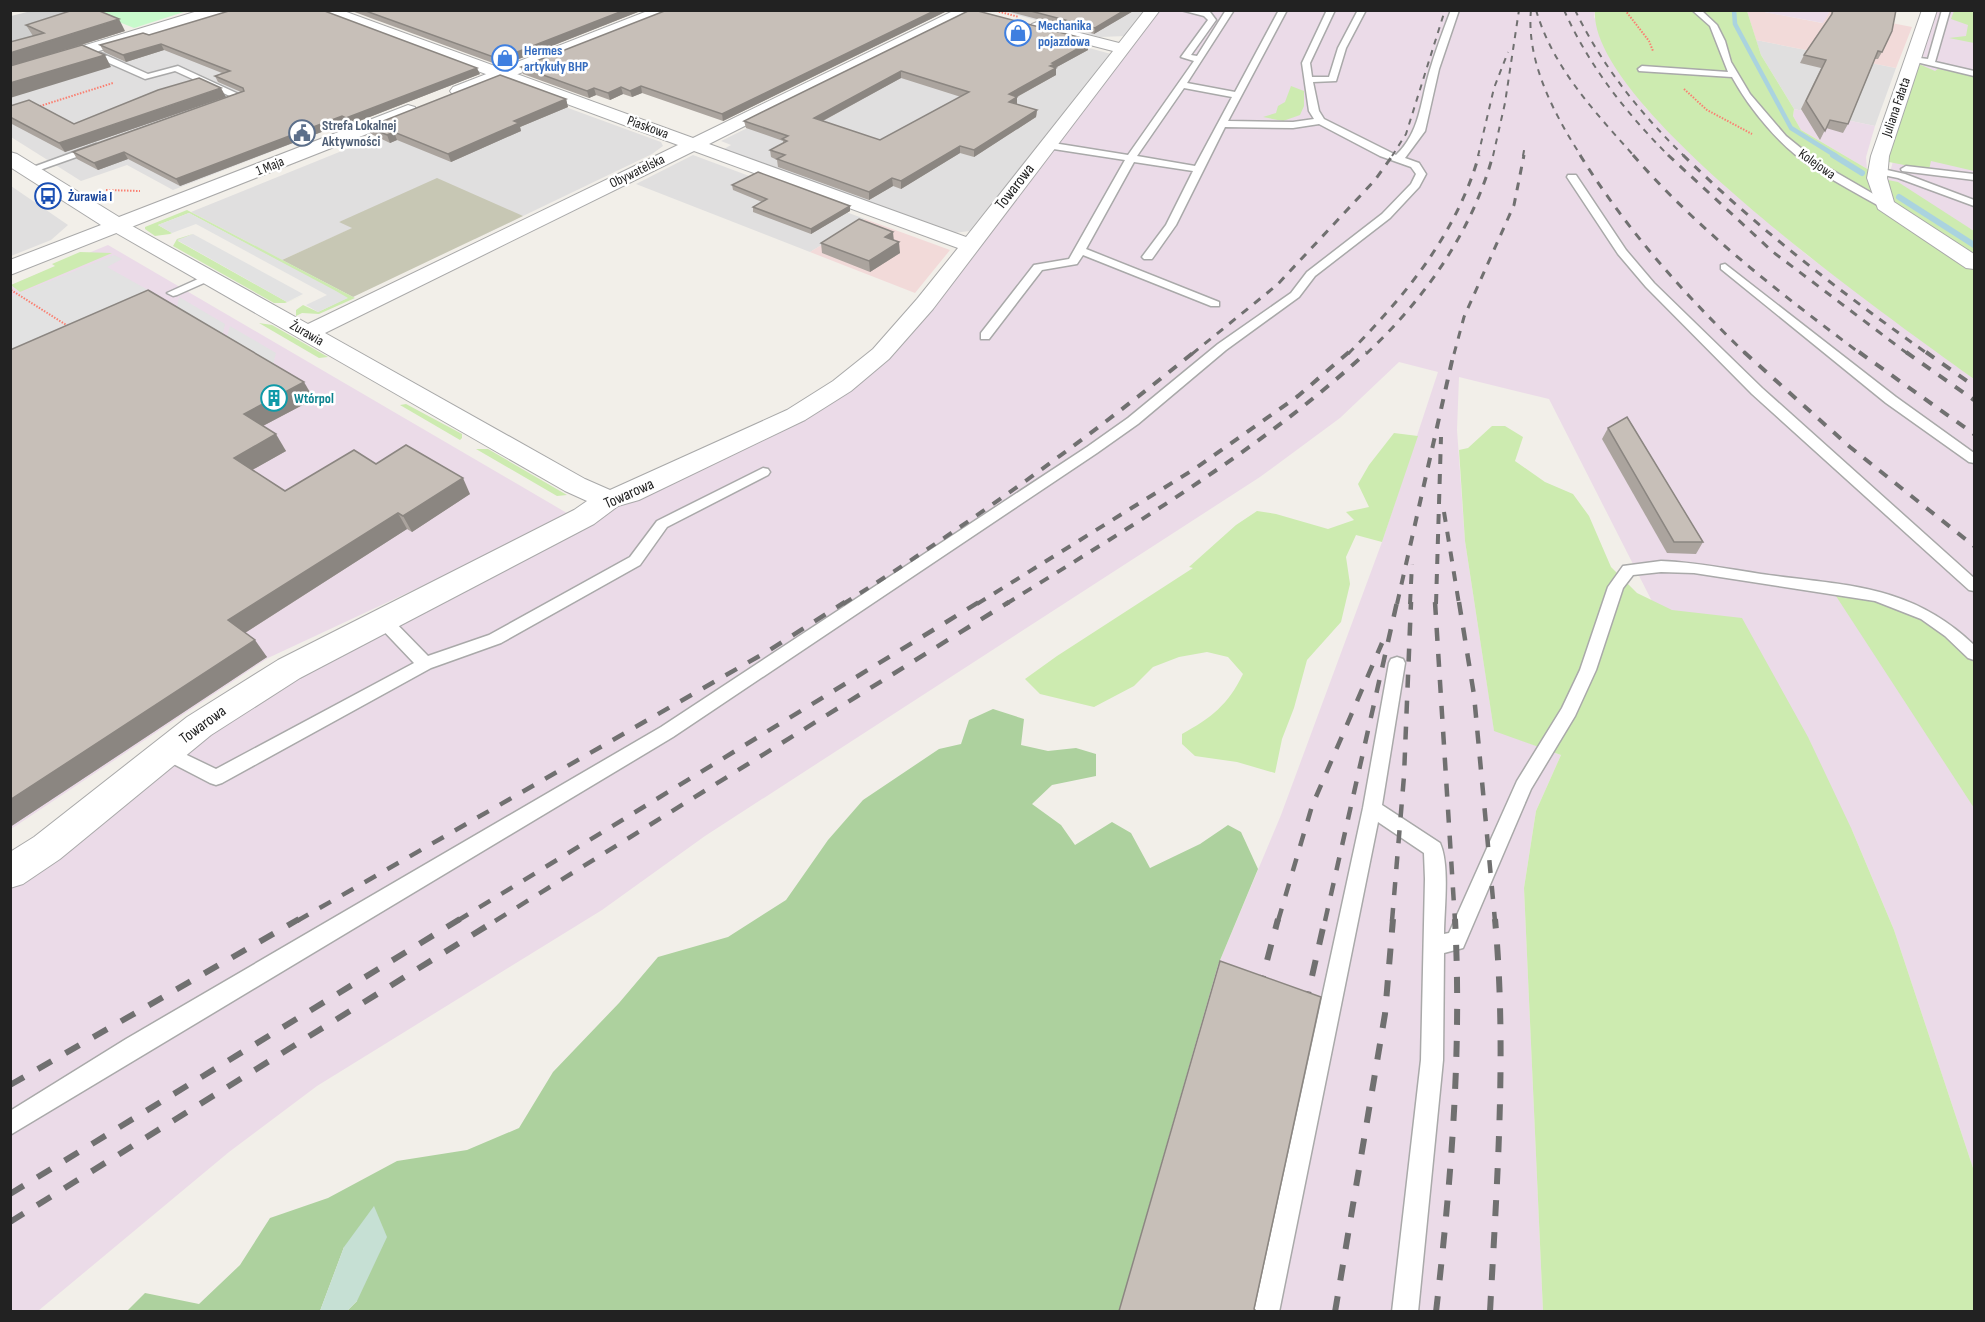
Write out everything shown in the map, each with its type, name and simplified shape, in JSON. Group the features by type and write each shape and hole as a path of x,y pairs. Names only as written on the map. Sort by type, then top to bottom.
{"street":[{"path":"10,73 219,10"},
{"name":"Piaskowa","path":"326,10 970,245"},
{"name":"Towarowa","path":"10,872 47,848 199,726 289,669 382,619 584,517 608,500 629,494 763,432 796,415 842,386 881,354 925,304 1153,10"},
{"path":"442,98 657,11"},
{"name":"Obywatelska","path":"307,333 694,144 975,12"},
{"name":"Juliana Fałata","path":"1878,171 1937,13"},
{"path":"1018,22 1122,49"},
{"name":"1 Maja","path":"10,268 420,107"},
{"name":"Żurawia","path":"10,158 118,226 574,485 608,500"},
{"path":"1878,171 1885,205"},
{"name":"Kolejowa","path":"1885,205 1974,263"}],"lane":[{"path":"1185,10 1209,12 1212,20 1185,57 1199,59"},
{"path":"985,336 1038,267 1073,262 1131,158 1182,85 1230,10"},
{"path":"1148,257 1171,225 1198,169 1283,10"},
{"path":"10,1124 134,1047 667,732 1100,445 1133,421 1222,347 1295,295 1311,274 1386,216 1415,185 1420,174 1415,165 1383,154 1320,121 1314,111 1306,63 1332,10"},
{"path":"1332,92 1333,79 1342,48 1362,10"},
{"path":"1399,158 1409,150 1418,137 1427,112 1430,84 1455,10"},
{"name":"Kolejowa","path":"1696,10 1707,20 1721,41 1727,62 1734,75 1762,116 1803,155 1885,205"},
{"path":"1920,61 1932,60 1939,53 1937,13"},
{"path":"87,50 148,77 175,68 240,97 218,105"},
{"path":"1920,61 1974,74"},
{"path":"1642,69 1734,75"},
{"path":"1308,80 1333,79"},
{"path":"1182,85 1237,95"},
{"path":"1222,124 1293,125 1320,121"},
{"path":"30,170 105,144"},
{"path":"1047,145 1198,169"},
{"path":"1878,171 1901,176 1974,203"},
{"path":"1847,183 1878,171 1974,177"},
{"path":"1572,177 1622,252 1650,285 1757,391 1974,586"},
{"path":"1080,250 1215,304"},
{"path":"1725,267 1891,400 1974,459"},
{"path":"173,293 209,277"},
{"path":"166,752 216,778 425,664 495,639 635,561 662,524 763,472"},
{"path":"1434,946 1456,941 1523,786 1569,711 1588,670 1616,587 1628,570 1642,567 1705,570 1790,583 1861,590 1897,601 1933,619 1974,654"},
{"path":"382,619 425,664"},
{"path":"1266,1311 1372,808 1396,663"},
{"path":"1372,808 1433,849 1432,1060 1405,1311"}],"path":[{"path":"1625,10 1668,71 1695,101 1722,120 1803,155"},
{"path":"1959,10 1974,10"},
{"path":"32,108 141,74"},
{"path":"102,190 142,191"},
{"path":"10,290 72,329"}],"shaded area":[{"path":"239,10 471,74 173,190 127,165 81,181 11,137 10,80"},
{"path":"31,11 72,11 122,32 11,65 11,16"},
{"path":"1002,11 1146,11 1126,36 1100,37"},
{"path":"1155,11 1595,11 1594,17 1645,107 1696,158 1807,255 1974,379 1974,1171 1894,930 1852,830 1660,617 1549,399 1459,377 1457,430 1465,541 1494,730 1561,755 1536,811 1524,888 1543,1311 1119,1311 1218,965 1281,815 1382,542 1438,372 1399,362 1340,418 1260,477 705,836 602,910 317,1086 229,1152 38,1311 11,1312 11,875 200,728 865,371"},
{"path":"1747,11 1759,11 1822,23 1830,11 1912,27 1896,68 1756,40"},
{"path":"1759,11 1830,11 1823,23"},
{"path":"1933,11 1974,11 1974,231 1888,180"},
{"path":"976,17 1111,54 970,231 954,233 724,149 731,145 721,141"},
{"path":"1756,40 1896,68 1875,126 1794,109 1761,55"},
{"path":"505,85 661,142 663,146 652,154 475,239 339,221 353,228 282,260 191,212"},
{"path":"1794,109 1875,126 1866,157 1867,169 1801,130 1793,116"},
{"path":"693,155 865,219 810,252 636,184"},
{"path":"437,178 523,216 353,297 282,260 352,228 339,222"},
{"path":"11,186 68,225 51,240 11,256"},
{"path":"189,213 348,298 318,312 306,305 327,295 196,224 172,233 158,225"},
{"path":"865,219 950,250 915,293 810,252"},
{"path":"193,234 303,294 287,302 177,240"},
{"path":"108,245 572,516 268,658 11,829 11,285"},
{"path":"114,255 122,259 107,267 157,295 11,360 11,297"},
{"path":"179,297 225,324 223,333 212,335 198,320 190,321 191,316 183,317 184,311 176,313"},
{"path":"230,326 276,353 273,365 225,343"},
{"path":"374,1206 387,1237 357,1301 347,1311 320,1311 344,1247"}],"green space":[{"path":"190,10 134,28 92,11"},
{"path":"1595,11 1747,11 1761,55 1794,109 1793,116 1801,130 1869,170 1872,200 1974,268 1974,379 1818,263 1691,155 1641,101 1606,52"},
{"path":"1954,11 1974,11 1974,43 1949,38 1966,36 1968,25 1951,19"},
{"path":"1919,64 1935,71 1938,69 1974,76 1974,171 1931,161 1929,170 1889,162 1888,158"},
{"path":"1291,86 1304,91 1304,106 1300,115 1283,121 1263,117 1276,113 1278,106 1285,102"},
{"path":"1888,180 1898,182 1974,231 1974,257 1904,212 1892,201"},
{"path":"187,210 355,298 319,314 302,313 296,316 296,310 303,305 318,312 347,298 189,213 158,225 172,233 170,234 155,236 145,229 145,227"},
{"path":"193,234 178,241 287,302 304,295 285,303 274,303 173,246 177,239"},
{"path":"80,252 112,253 20,292 11,285 55,266 52,264"},
{"path":"259,323 272,325 328,357 319,358"},
{"path":"406,404 462,434 462,438 460,440 400,405"},
{"path":"1492,426 1505,426 1523,437 1515,461 1545,482 1573,494 1589,516 1611,567 1637,593 1672,610 1742,618 1808,737 1852,830 1894,930 1974,1171 1974,1311 1543,1311 1524,888 1536,811 1561,755 1494,731 1465,541 1459,450 1468,448"},
{"path":"1394,433 1418,436 1382,542 1356,535 1346,557 1350,584 1341,622 1307,660 1294,708 1282,739 1275,773 1237,762 1195,756 1182,744 1182,734 1218,710 1243,674 1228,657 1207,652 1179,657 1153,667 1134,686 1094,707 1040,694 1025,679 1193,568 1189,567 1236,525 1257,511 1328,529 1354,520 1346,512 1369,507 1358,484 1369,465"},
{"path":"476,449 488,449 567,495 557,496"},
{"path":"1834,593 1875,601 1910,613 1943,633 1974,661 1974,808"},
{"path":"993,709 1024,719 1021,745 1048,751 1076,748 1096,754 1096,776 1052,785 1032,804 1061,825 1075,845 1112,822 1131,833 1150,868 1200,844 1228,825 1241,832 1258,869 1218,965 1119,1311 347,1311 357,1301 344,1247 320,1311 126,1312 145,1293 199,1304 240,1265 270,1218 328,1198 397,1161 467,1150 519,1128 553,1072 619,1003 658,957 728,937 786,900 828,840 863,800 939,749 961,744 969,720"}],"building":[{"path":"73,10 97,10 119,19 10,53 10,42 44,33 26,25"},
{"path":"232,10 322,10 477,68 176,179 124,152 94,163 73,152 244,91 243,88 215,76 230,71 161,44 123,55 100,45 143,33 149,35"},
{"path":"363,10 625,10 499,59"},
{"path":"667,10 936,10 722,114 641,86 630,91 621,87 608,93 594,88 587,91 521,67"},
{"path":"970,10 1078,37 1074,39 1088,43 1052,63 1055,64 1050,66 1056,68 1009,94 1017,97 1009,102 1037,110 974,150 960,146 901,181 892,178 869,192 777,159 785,155 770,150 787,141 782,139 788,136 744,121","holes":["901,71 969,92 880,140 814,118"]},
{"path":"1027,10 1125,10 1095,28"},
{"path":"1833,10 1896,10 1892,31 1882,52 1878,51 1848,124 1830,120 1825,131 1806,101 1826,60 1804,55"},
{"path":"82,45 105,55 10,83 10,66"},
{"path":"500,75 566,99 514,121 519,123 448,154 394,132 387,135 368,127"},
{"path":"199,78 221,88 59,143 10,117 10,106 29,100 74,124 158,90"},
{"path":"758,172 850,206 811,229 753,207 767,199 732,185"},
{"path":"859,219 893,232 885,237 899,242 869,261 821,243"},
{"path":"148,290 304,382 244,414 276,434 234,458 285,491 354,450 376,464 406,445 463,478 403,516 398,513 228,620 255,640 10,800 10,350"},
{"path":"1627,417 1703,542 1674,542 1608,428"},
{"path":"1220,961 1321,997 1254,1309 1256,1311 1119,1311"}],"waterway":[{"path":"1734,10 1735,24 1791,128 1836,156"},
{"path":"1833,155 1862,173"},
{"path":"1899,197 1974,245"}],"railway":[{"path":"1392,156 1406,134 1445,10"},
{"path":"1493,156 1505,103 1519,10"},
{"path":"1531,10 1533,48 1544,86 1561,123 1581,156"},
{"path":"1536,10 1543,31 1564,70 1590,106 1634,156"},
{"path":"1564,10 1585,50 1610,88 1623,106 1668,155"},
{"path":"1575,10 1597,50 1623,88 1683,155"},
{"path":"1478,156 1494,88 1508,52"},
{"path":"1523,156 1525,145"},
{"path":"1192,354 1277,285 1375,180 1393,155"},
{"path":"1348,354 1389,310 1426,263 1457,212 1479,155"},
{"path":"1366,354 1426,288 1459,238 1484,183 1493,155"},
{"path":"1454,354 1464,317 1514,205 1524,155"},
{"path":"1580,155 1616,209 1636,234 1678,284 1744,352"},
{"path":"1633,155 1658,183 1713,236 1771,285 1861,354"},
{"path":"1668,155 1773,252 1908,354"},
{"path":"1683,155 1741,209 1801,259 1928,354"},
{"path":"843,604 934,545 1022,483 1194,352"},
{"path":"977,604 1196,468 1298,396 1349,352"},
{"path":"1006,604 1238,455 1282,423 1367,352"},
{"path":"1397,604 1454,352"},
{"path":"1744,352 1850,447 1974,546"},
{"path":"1859,352 1974,434"},
{"path":"1906,352 1974,400"},
{"path":"1926,352 1974,386"},
{"path":"1436,604 1441,437"},
{"path":"1444,512 1459,604"},
{"path":"1410,604 1412,564"},
{"path":"297,921 768,651 845,602"},
{"path":"457,921 979,602"},
{"path":"495,921 1009,602"},
{"path":"1325,921 1397,602"},
{"path":"1392,921 1404,776 1411,602"},
{"path":"1435,602 1455,921"},
{"path":"1459,602 1474,695 1495,921"},
{"path":"1278,921 1312,806 1382,643"},
{"path":"10,1085 299,919"},
{"path":"10,1194 460,919"},
{"path":"10,1222 498,919"},
{"path":"1259,991 1278,919"},
{"path":"1305,1007 1325,919"},
{"path":"1335,1312 1385,1014 1393,919"},
{"path":"1436,1312 1454,1116 1457,1018 1455,919"},
{"path":"1490,1312 1501,1066 1499,968 1495,919"}],"place":[{"name":"Mechanika pojazdowa","path":"1018,33"},
{"name":"Hermes artykuły BHP","path":"505,58"},
{"name":"Strefa Lokalnej Aktywności","path":"302,133"},
{"name":"Żurawia I","path":"48,196"},
{"name":"Wtórpol","path":"274,398"}]}
